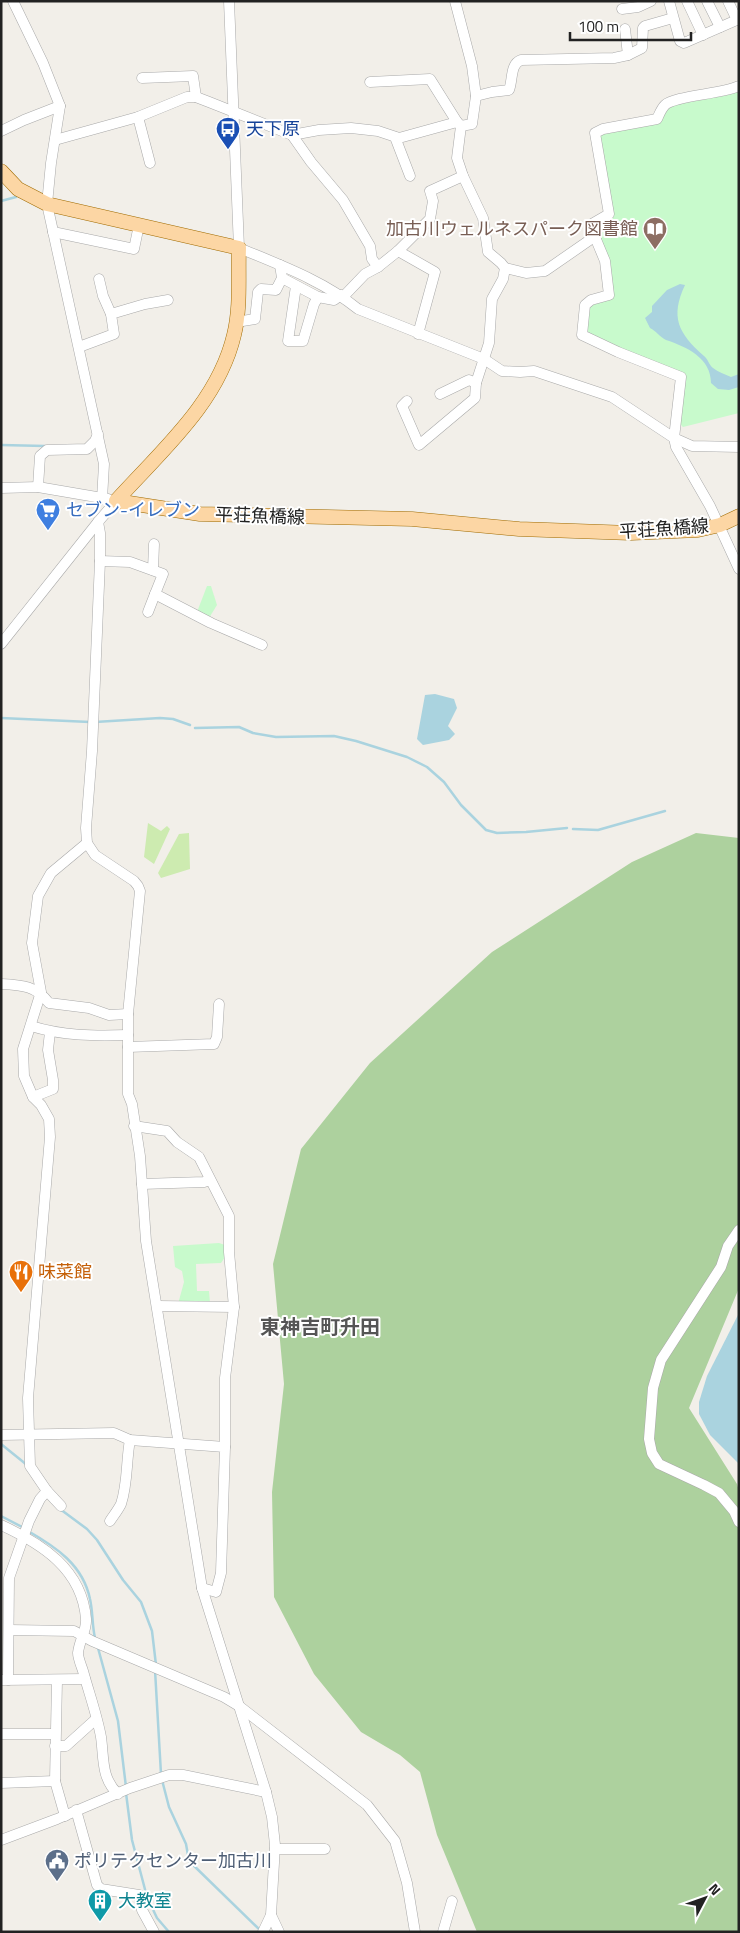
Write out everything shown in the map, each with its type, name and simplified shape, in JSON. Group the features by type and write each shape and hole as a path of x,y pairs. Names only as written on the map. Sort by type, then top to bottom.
{"main road":[{"path":"1,171 18,189 47,204 239,248 236,322 228,356 217,380 188,421 116,501"},
{"name":"平荘魚橋線","path":"116,501 200,514 412,519 544,530 652,534 698,530 720,525 739,516"}],"street":[{"path":"14,1 43,63 60,106 47,204 104,464 102,498"},
{"path":"229,1 239,248 326,287 342,296 358,309 484,359 502,371 534,371 612,398 674,438 692,446 739,446"},
{"path":"55,140 138,117 187,97 196,97 292,135 319,130 351,128 378,131 399,138 459,124 472,124 476,96 472,66 456,1"},
{"path":"622,9 638,7 651,1"},
{"path":"669,1 680,42 684,43 738,20 728,1"},
{"path":"687,1 702,35"},
{"path":"708,1 720,27"},
{"path":"476,96 509,90 514,65 521,60 614,58 628,55 642,48 643,28 645,26 673,18"},
{"path":"625,29 628,55"},
{"path":"142,78 193,76 196,97"},
{"path":"370,82 430,79 459,124 457,158 463,176 483,218 488,252 505,268 526,273 545,271 594,237"},
{"path":"739,86 729,91 675,100 665,104 657,119 603,129 595,133 609,214 590,226 604,260 609,295 591,300 585,304 582,335 618,352 681,377 674,438 676,447 720,525 739,569"},
{"path":"1,131 60,106"},
{"path":"138,117 150,163"},
{"path":"292,135 311,162 343,200 370,246 372,259 378,267"},
{"path":"395,137 410,176"},
{"path":"282,278 318,297 334,300 342,296 365,274 378,267 398,251 430,219 433,201 430,190 463,176"},
{"path":"53,232 134,249 139,225"},
{"path":"398,251 435,272 418,334"},
{"path":"236,322 255,319 258,292 261,289 276,290 282,278 280,265"},
{"path":"407,401 402,406 419,445 475,398 476,383 489,343 492,299 503,279 505,268"},
{"path":"79,347 114,334 111,314 103,296 99,279"},
{"path":"296,286 288,341 303,341 314,304 318,297"},
{"path":"111,314 145,304 168,300"},
{"path":"440,394 469,380 476,383"},
{"path":"38,487 40,456 47,450 87,449 95,441 98,434"},
{"path":"1,488 38,487 116,501 1,644"},
{"path":"98,522 100,561 94,721 86,843 95,855 134,880 140,891 128,1014 128,1094 132,1104 140,1156 146,1242 158,1306 202,1588 266,1792 272,1817 275,1849 271,1914 264,1930"},
{"path":"153,570 154,544"},
{"path":"100,561 130,562 163,574 148,612"},
{"path":"155,594 255,645"},
{"path":"86,843 51,873 38,896 32,943 41,992 49,1003 89,1008 109,1015 128,1014"},
{"path":"1,984 28,987 41,992"},
{"path":"41,992 22,1049 24,1076 34,1097 49,1119 50,1137 28,1398 30,1466 44,1494 61,1506"},
{"path":"128,1047 214,1044 217,1037 219,1004"},
{"path":"31,1026 50,1032 86,1036 128,1035"},
{"path":"34,1097 53,1089 48,1050 50,1032"},
{"path":"134,1126 167,1131 177,1142 199,1157 229,1216 234,1307 226,1378 221,1573 216,1592 202,1588"},
{"path":"142,1184 204,1182 210,1180"},
{"path":"739,1230 728,1246 721,1267 660,1360 654,1388 648,1439 652,1453 659,1464 719,1493 730,1506 739,1522"},
{"path":"158,1306 234,1307"},
{"path":"1,1435 114,1433 130,1440 225,1446"},
{"path":"110,1521 120,1505 124,1492 130,1440"},
{"path":"44,1494 5,1577 9,1630 4,1680 85,1679"},
{"path":"1,1525 25,1537 57,1559 67,1569 81,1597 86,1620 78,1653 101,1736 106,1781 118,1794"},
{"path":"9,1630 74,1631 96,1643 224,1697 239,1706 367,1805 382,1822 395,1841 407,1883 415,1932"},
{"path":"57,1680 55,1781 65,1816"},
{"path":"55,1746 66,1746 96,1719"},
{"path":"1,1734 55,1734"},
{"path":"1,1840 65,1816 130,1788 169,1775 183,1775 266,1792"},
{"path":"1,1783 55,1781"},
{"path":"76,1810 97,1885 101,1889 139,1895 142,1910 154,1932"},
{"path":"275,1849 325,1849"},
{"path":"443,1932 452,1901"},
{"path":"271,1914 280,1932"}],"green space":[{"path":"739,91 739,413 683,427 680,424 685,374 590,336 586,331 589,306 593,303 613,299 608,258 594,228 612,213 598,136 603,132 659,123 668,109 674,105 728,95"},
{"path":"207,586 211,586 217,605 209,618 197,612"},
{"path":"148,823 161,831 167,826 170,829 154,864 144,857"},
{"path":"189,833 190,869 161,878 158,873 179,834"},
{"path":"696,833 739,838 739,1288 689,1408 737,1484 739,1491 739,1932 477,1932 437,1835 420,1772 400,1755 361,1732 314,1674 274,1597 272,1492 284,1384 273,1264 301,1149 370,1063 492,952 632,862"},
{"path":"219,1243 225,1245 225,1257 221,1263 196,1264 197,1291 209,1291 210,1303 178,1304 184,1282 182,1271 175,1267 173,1246"}],"water":[{"path":"680,284 685,285 678,306 679,324 683,332 713,368 731,377 739,374 739,387 729,390 718,389 711,383 710,374 702,360 682,346 666,340 650,328 645,318 652,312 652,306 667,290"},
{"path":"435,694 454,699 457,708 448,726 455,734 449,740 423,745 417,739 425,695"},
{"path":"739,1313 739,1464 710,1435 699,1414 699,1402 707,1376"}],"waterway":[{"path":"1,201 16,197"},
{"path":"1,445 45,446"},
{"path":"1,718 90,722"},
{"path":"95,722 160,718 173,719 190,725"},
{"path":"195,728 239,727 253,733 276,737 334,736 356,741 407,757 427,767 444,782 461,805 486,830 497,833 567,828"},
{"path":"573,829 598,830 665,811"},
{"path":"1,1444 27,1465"},
{"path":"60,1509 87,1529 97,1540 123,1580 141,1602 152,1631 156,1665"},
{"path":"1,1516 24,1528"},
{"path":"28,1531 67,1558 81,1576 90,1599 95,1638"},
{"path":"98,1648 118,1721 126,1787"},
{"path":"155,1670 161,1774"},
{"path":"162,1780 169,1807 186,1844 189,1861 261,1931"},
{"path":"126,1793 132,1840 147,1897 157,1918 169,1932"}],"place":[{"name":"天下原","path":"228,150"},
{"name":"加古川ウェルネスパーク図書館","path":"655,250"},
{"name":"セブン-イレブン","path":"48,531"},
{"name":"味菜館","path":"21,1293"},
{"name":"ポリテクセンター加古川","path":"57,1882"},
{"name":"大教室","path":"100,1922"}],"district":[{"name":"東神吉町升田","path":"320,1327"}]}
